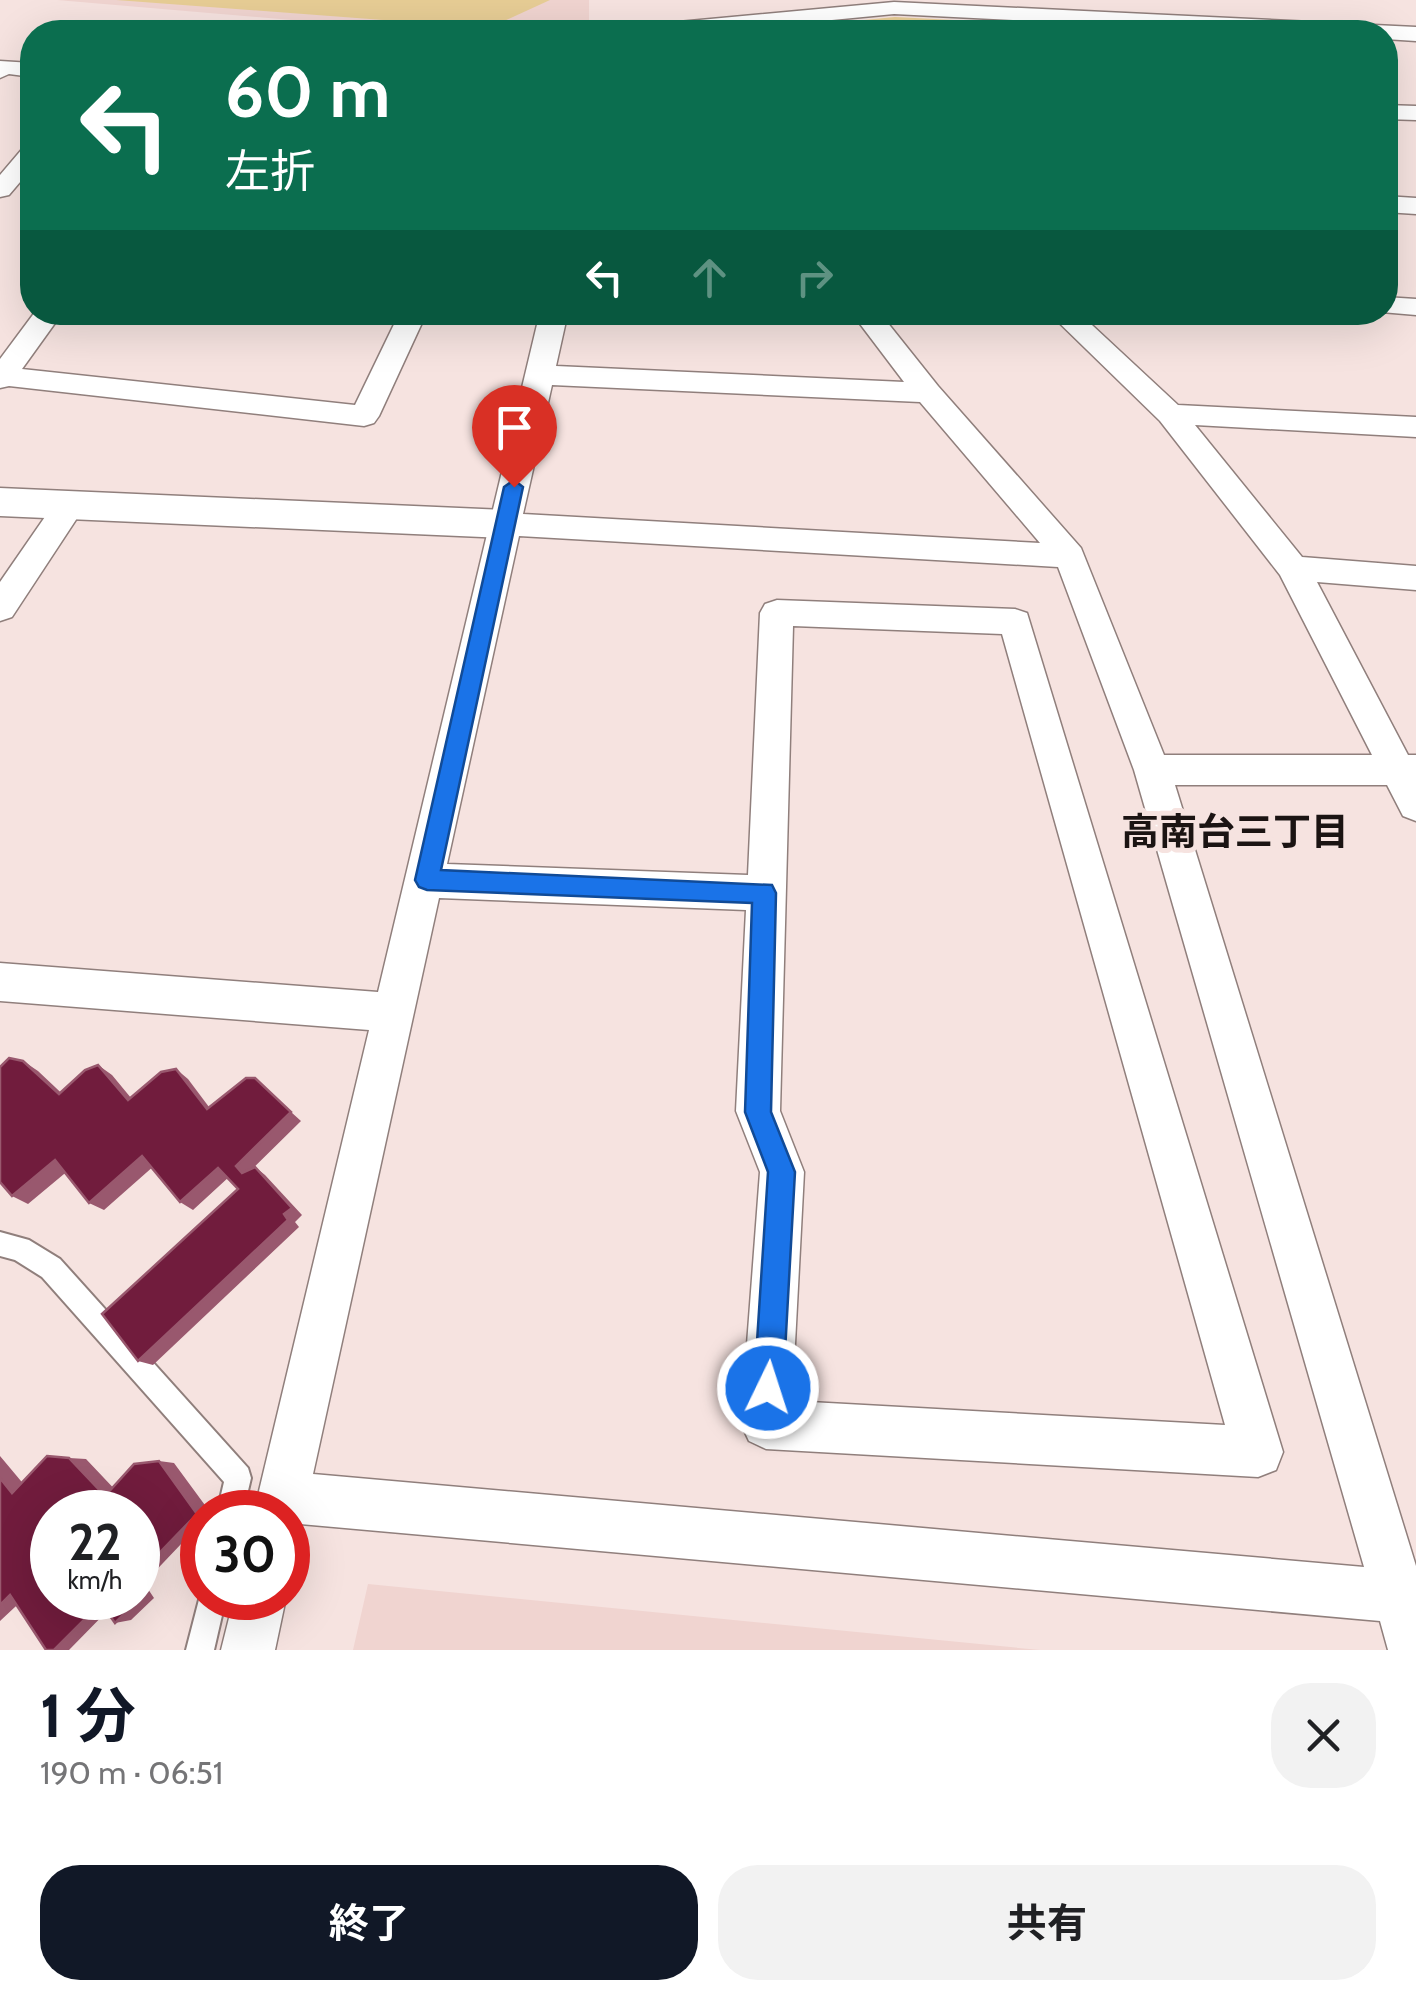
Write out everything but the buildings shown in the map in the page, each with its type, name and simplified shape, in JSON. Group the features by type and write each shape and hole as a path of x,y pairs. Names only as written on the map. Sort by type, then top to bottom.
{"street":[{"path":"754,20 894,4 1172,20"},
{"path":"0,190 20,167"},
{"path":"1,378 40,325"},
{"path":"1,378 364,416 401,325"},
{"path":"284,1490 551,325"},
{"path":"874,325 1070,556 1152,770 1415,1650"},
{"path":"1075,325 1170,414 1293,568 1407,769 1416,805"},
{"path":"540,375 928,393"},
{"path":"1170,414 1416,427"},
{"path":"0,502 505,524 1070,556"},
{"path":"0,608 69,506"},
{"path":"1293,568 1416,578"},
{"path":"777,613 1015,622 1258,1452 766,1424 782,1172 758,1112 764,893 777,613"},
{"path":"1152,770 1407,769"},
{"path":"427,880 764,893"},
{"path":"0,982 392,1012"},
{"path":"310,1507 1402,1597"},
{"path":"248,1650 255,1620"}],"lane":[{"path":"0,1244 20,1249 51,1268 238,1478 235,1490"},
{"path":"200,1650 207,1620"}],"shaded area":[{"path":"57,0 589,0 589,20 291,20"},
{"path":"116,0 550,0 506,20 382,20"},
{"path":"895,17 954,20 864,20"},
{"path":"368,1584 1040,1650 353,1650"}],"district":[{"name":"高南台三丁目","path":"1235,832"}],"route":[{"path":"514,487 427,880 764,893 758,1112 782,1172 768,1388"}]}
